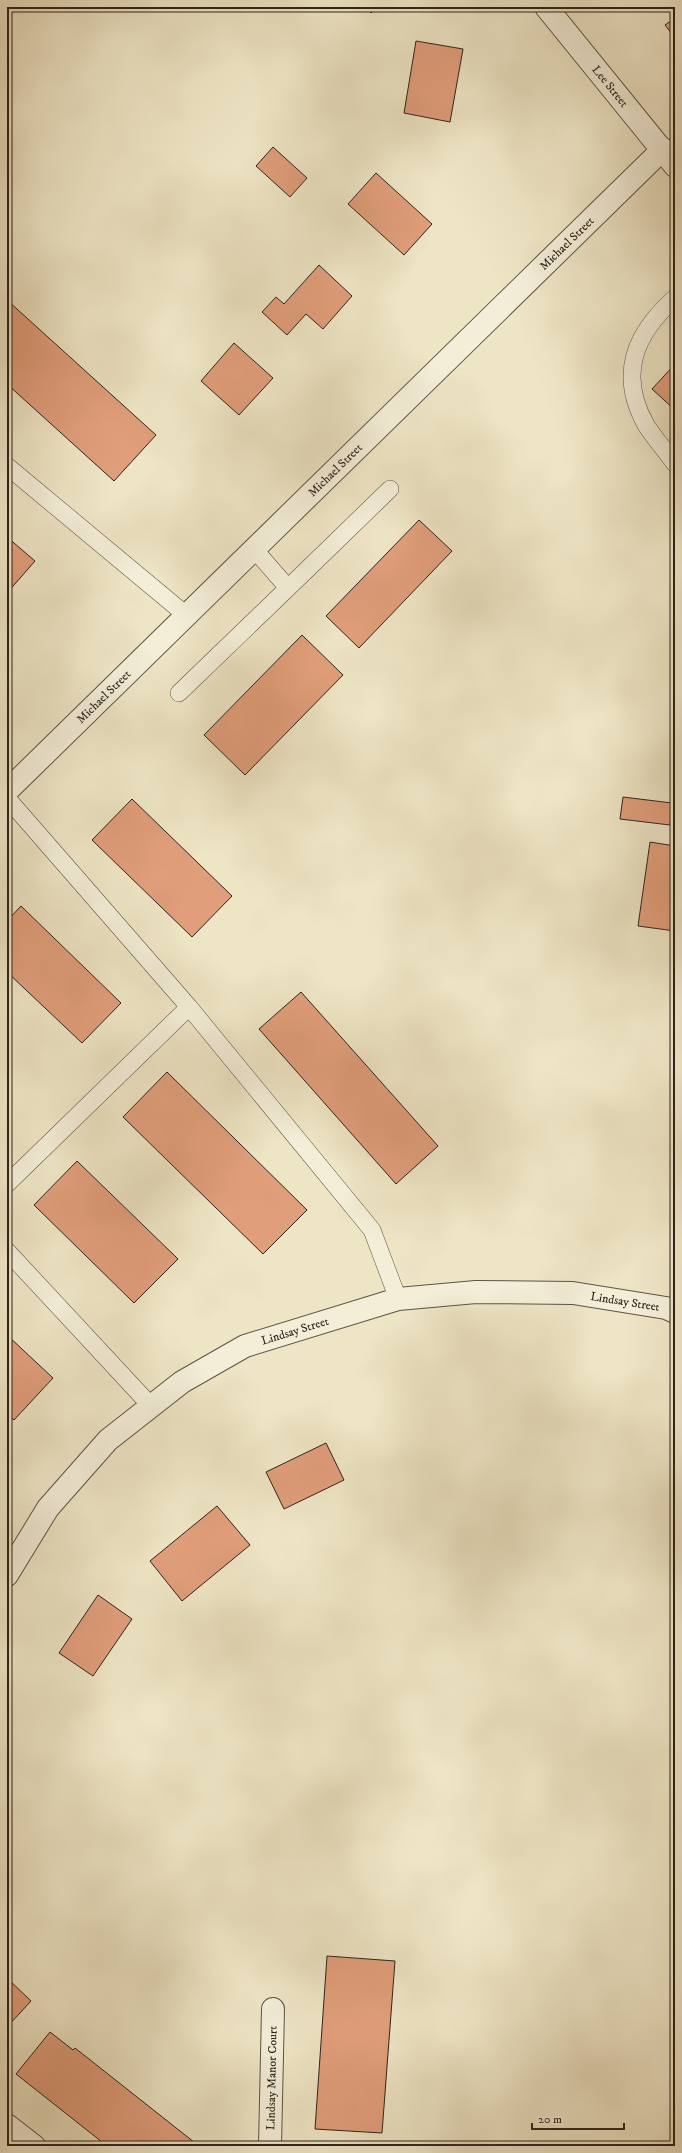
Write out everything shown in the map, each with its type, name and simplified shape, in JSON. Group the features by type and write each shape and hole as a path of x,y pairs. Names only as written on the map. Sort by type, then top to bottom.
{"street":[{"name":"Lee Street","path":"546,7 669,157"},
{"name":"Michael Street","path":"7,790 254,548 669,157"},
{"name":"Lindsay Street","path":"7,1574 48,1508 108,1440 182,1382 245,1346 398,1299 476,1292 573,1293 666,1308 675,1312"},
{"name":"Lindsay Manor Court","path":"270,2146 273,2009"},
{"path":"7,2125 34,2146"}],"lane":[{"path":"675,298 645,332 632,359 631,385 646,424 675,463"},
{"path":"7,466 186,615"},
{"path":"179,693 390,489"},
{"path":"254,548 288,588"},
{"path":"7,798 189,1007 372,1230 398,1299"},
{"path":"7,1184 189,1007"},
{"path":"7,1251 151,1406"}],"building":[{"path":"365,7 377,7 371,13"},
{"path":"675,18 675,38 665,25"},
{"path":"416,41 463,49 450,122 404,113"},
{"path":"273,147 307,178 290,197 256,166"},
{"path":"376,173 432,224 404,255 348,204"},
{"path":"319,265 352,296 323,329 306,314 287,335 262,312 276,297 284,304"},
{"path":"7,300 156,435 114,481 7,384"},
{"path":"234,343 273,378 239,415 201,381"},
{"path":"675,364 675,410 652,389"},
{"path":"419,520 452,551 359,648 326,616"},
{"path":"7,537 35,561 7,593"},
{"path":"302,635 343,675 245,775 204,735"},
{"path":"623,797 672,803 670,825 620,819"},
{"path":"132,799 232,896 192,937 92,840"},
{"path":"650,842 675,846 675,931 638,926"},
{"path":"21,906 121,1003 82,1043 7,972 7,921"},
{"path":"301,992 438,1146 396,1184 259,1029"},
{"path":"167,1072 307,1210 263,1254 123,1117"},
{"path":"7,1096 12,1102 7,1107"},
{"path":"77,1161 178,1259 134,1303 34,1205"},
{"path":"7,1335 53,1378 14,1420 7,1414"},
{"path":"326,1443 344,1480 284,1509 266,1472"},
{"path":"217,1506 250,1545 182,1601 150,1561"},
{"path":"98,1595 132,1619 93,1676 59,1653"},
{"path":"327,1956 395,1961 382,2133 315,2129"},
{"path":"7,1978 31,2001 7,2027"},
{"path":"50,2032 73,2050 75,2048 199,2146 107,2146 16,2074"}]}
